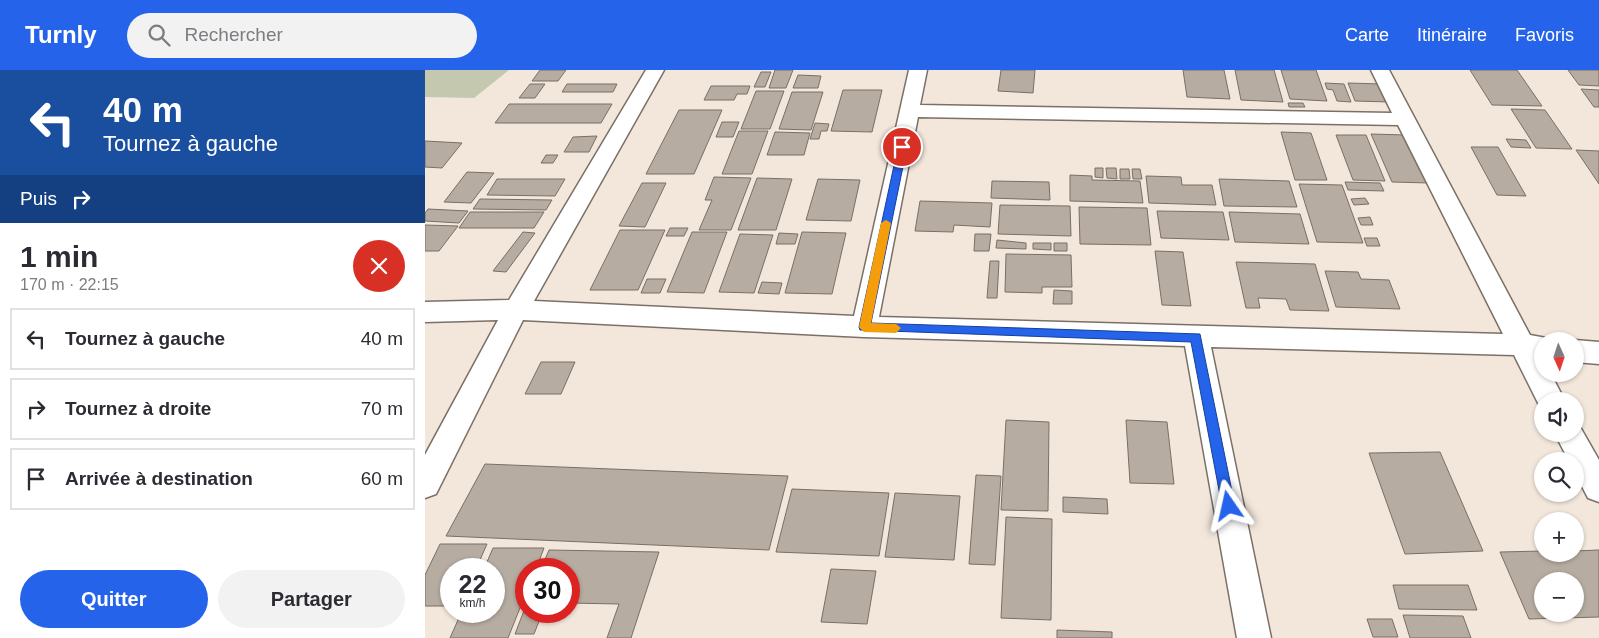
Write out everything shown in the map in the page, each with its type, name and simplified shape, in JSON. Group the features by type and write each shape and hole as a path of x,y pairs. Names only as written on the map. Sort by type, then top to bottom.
{"street":[{"path":"425,484 516,310 655,70"},
{"path":"864,327 918,70"},
{"path":"1380,70 1532,346 1548,392"},
{"path":"910,110 1406,120"},
{"path":"425,312 516,310 864,327 1532,346"},
{"path":"1196,337 1254,638"},
{"path":"1584,351 1599,353"},
{"path":"1573,442 1599,488"}],"green space":[{"path":"425,70 509,70 474,98 425,97"}],"building":[{"path":"540,70 566,70 558,81 532,81"},
{"path":"775,70 793,70 786,88 769,88"},
{"path":"1001,70 1035,70 1033,93 998,91"},
{"path":"1183,70 1224,70 1230,99 1187,97"},
{"path":"1235,70 1274,70 1283,102 1241,100"},
{"path":"1281,70 1316,70 1327,101 1290,99"},
{"path":"1470,70 1517,70 1542,106 1492,105"},
{"path":"1568,70 1599,70 1599,86 1579,85"},
{"path":"761,72 771,72 765,87 754,87"},
{"path":"798,75 821,76 818,88 793,88"},
{"path":"1325,83 1344,84 1351,102 1337,101 1333,90 1327,89"},
{"path":"1348,83 1381,84 1389,102 1355,101"},
{"path":"530,84 545,84 535,98 519,98"},
{"path":"567,84 617,84 613,92 562,92"},
{"path":"711,86 750,86 747,94 737,94 734,100 704,100"},
{"path":"1581,89 1599,90 1599,107 1594,107"},
{"path":"843,90 882,90 872,132 831,131"},
{"path":"756,91 784,91 770,129 741,129"},
{"path":"792,92 823,92 811,130 779,129"},
{"path":"1288,103 1303,103 1305,107 1289,107"},
{"path":"509,104 612,104 601,123 495,123"},
{"path":"1511,109 1545,110 1572,149 1536,148"},
{"path":"679,110 722,110 694,174 646,174"},
{"path":"722,122 739,122 733,137 716,137"},
{"path":"815,123 829,124 827,131 821,131 819,139 810,139"},
{"path":"739,131 768,131 752,174 722,174"},
{"path":"775,132 810,133 804,155 767,155"},
{"path":"1281,132 1311,133 1327,180 1295,180"},
{"path":"1371,134 1406,135 1429,183 1392,182"},
{"path":"1336,135 1366,135 1385,181 1353,180"},
{"path":"597,136 589,152 564,152 573,137"},
{"path":"1506,139 1526,140 1531,148 1511,147"},
{"path":"425,141 462,143 442,168 425,167"},
{"path":"1471,147 1498,147 1526,196 1497,195"},
{"path":"1576,150 1599,151 1599,184"},
{"path":"546,155 558,155 553,163 541,163"},
{"path":"1095,168 1103,168 1103,178 1095,177"},
{"path":"1106,168 1116,168 1117,179 1107,178"},
{"path":"1120,169 1129,169 1130,179 1120,179"},
{"path":"1132,169 1140,169 1142,179 1133,179"},
{"path":"467,172 494,173 471,203 444,202"},
{"path":"1070,175 1092,176 1092,180 1140,181 1143,203 1070,201"},
{"path":"1146,176 1181,177 1182,185 1212,185 1216,205 1149,203"},
{"path":"714,177 751,178 731,230 699,230 712,200 705,200"},
{"path":"757,178 792,179 776,230 738,230"},
{"path":"497,179 565,179 555,196 487,195"},
{"path":"818,179 860,180 851,221 806,220"},
{"path":"1219,179 1289,181 1297,207 1224,206"},
{"path":"992,181 1049,182 1050,200 991,198"},
{"path":"1345,182 1380,183 1384,191 1348,190"},
{"path":"642,183 666,183 645,227 619,226"},
{"path":"1299,184 1342,185 1363,243 1317,242"},
{"path":"1365,198 1369,204 1354,205 1351,199"},
{"path":"480,199 552,200 546,210 473,209"},
{"path":"920,201 992,203 990,227 954,225 953,232 915,231"},
{"path":"1000,205 1070,206 1071,236 998,234"},
{"path":"1079,207 1147,208 1151,245 1080,244"},
{"path":"428,209 468,211 459,223 425,221 425,213"},
{"path":"1157,211 1223,212 1229,240 1161,238"},
{"path":"470,212 544,212 534,228 459,228"},
{"path":"1229,212 1300,214 1309,244 1235,242"},
{"path":"1370,217 1373,225 1361,225 1358,218"},
{"path":"425,225 458,226 439,251 425,251"},
{"path":"670,228 688,228 684,236 666,236"},
{"path":"620,230 665,230 638,290 590,290"},
{"path":"523,232 535,233 506,272 493,271"},
{"path":"692,232 727,232 704,293 667,292"},
{"path":"802,232 846,233 832,294 785,293"},
{"path":"779,233 798,234 795,244 776,244"},
{"path":"740,234 773,235 754,293 719,292"},
{"path":"975,234 991,234 989,251 974,251"},
{"path":"1364,238 1377,238 1380,246 1367,246"},
{"path":"997,240 1026,243 1026,249 996,248"},
{"path":"1033,243 1051,243 1051,250 1033,249"},
{"path":"1054,243 1067,243 1067,251 1054,251"},
{"path":"1155,251 1183,252 1191,306 1162,305"},
{"path":"1006,254 1071,255 1072,287 1042,287 1042,293 1005,292"},
{"path":"990,261 999,261 997,298 987,298"},
{"path":"1236,262 1315,264 1329,311 1290,310 1286,299 1258,298 1260,308 1246,308"},
{"path":"1325,271 1358,272 1361,279 1389,280 1400,309 1336,307"},
{"path":"647,279 666,279 660,293 641,293"},
{"path":"762,282 782,283 779,294 758,293"},
{"path":"1054,290 1072,291 1072,304 1053,304"},
{"path":"541,362 575,362 561,394 525,394"},
{"path":"1006,420 1049,422 1048,511 1001,510"},
{"path":"1126,420 1167,422 1174,484 1130,483"},
{"path":"1440,452 1483,551 1405,554 1369,453"},
{"path":"485,464 788,476 769,550 446,536"},
{"path":"976,475 1001,476 995,565 969,564"},
{"path":"792,489 889,493 879,556 776,552"},
{"path":"895,493 960,496 954,560 885,557"},
{"path":"1063,497 1107,499 1108,514 1063,512"},
{"path":"1006,517 1052,519 1051,620 1001,618"},
{"path":"440,544 487,544 481,558 440,558 440,606 425,606 425,575"},
{"path":"493,548 544,548 540,558 515,558 515,620 508,638 450,638 457,623 505,623 505,558 489,558"},
{"path":"549,550 659,552 631,638 607,638 619,604 580,603 580,558 546,558"},
{"path":"1599,550 1599,617 1584,617 1584,572 1534,572 1534,619 1529,619 1500,552 1534,551 1534,562 1584,562 1584,551"},
{"path":"831,569 876,571 867,624 821,622"},
{"path":"1393,585 1468,585 1477,610 1399,609"},
{"path":"1403,615 1463,616 1471,638 1410,638"},
{"path":"1367,619 1392,619 1398,637 1373,637"},
{"path":"519,623 538,623 534,634 515,634"},
{"path":"1057,630 1112,632 1112,638 1057,638"}],"slow traffic":[{"path":"886,223 864,327 896,328"}],"route":[{"path":"902,147 864,327 1196,337 1229,506"}]}
